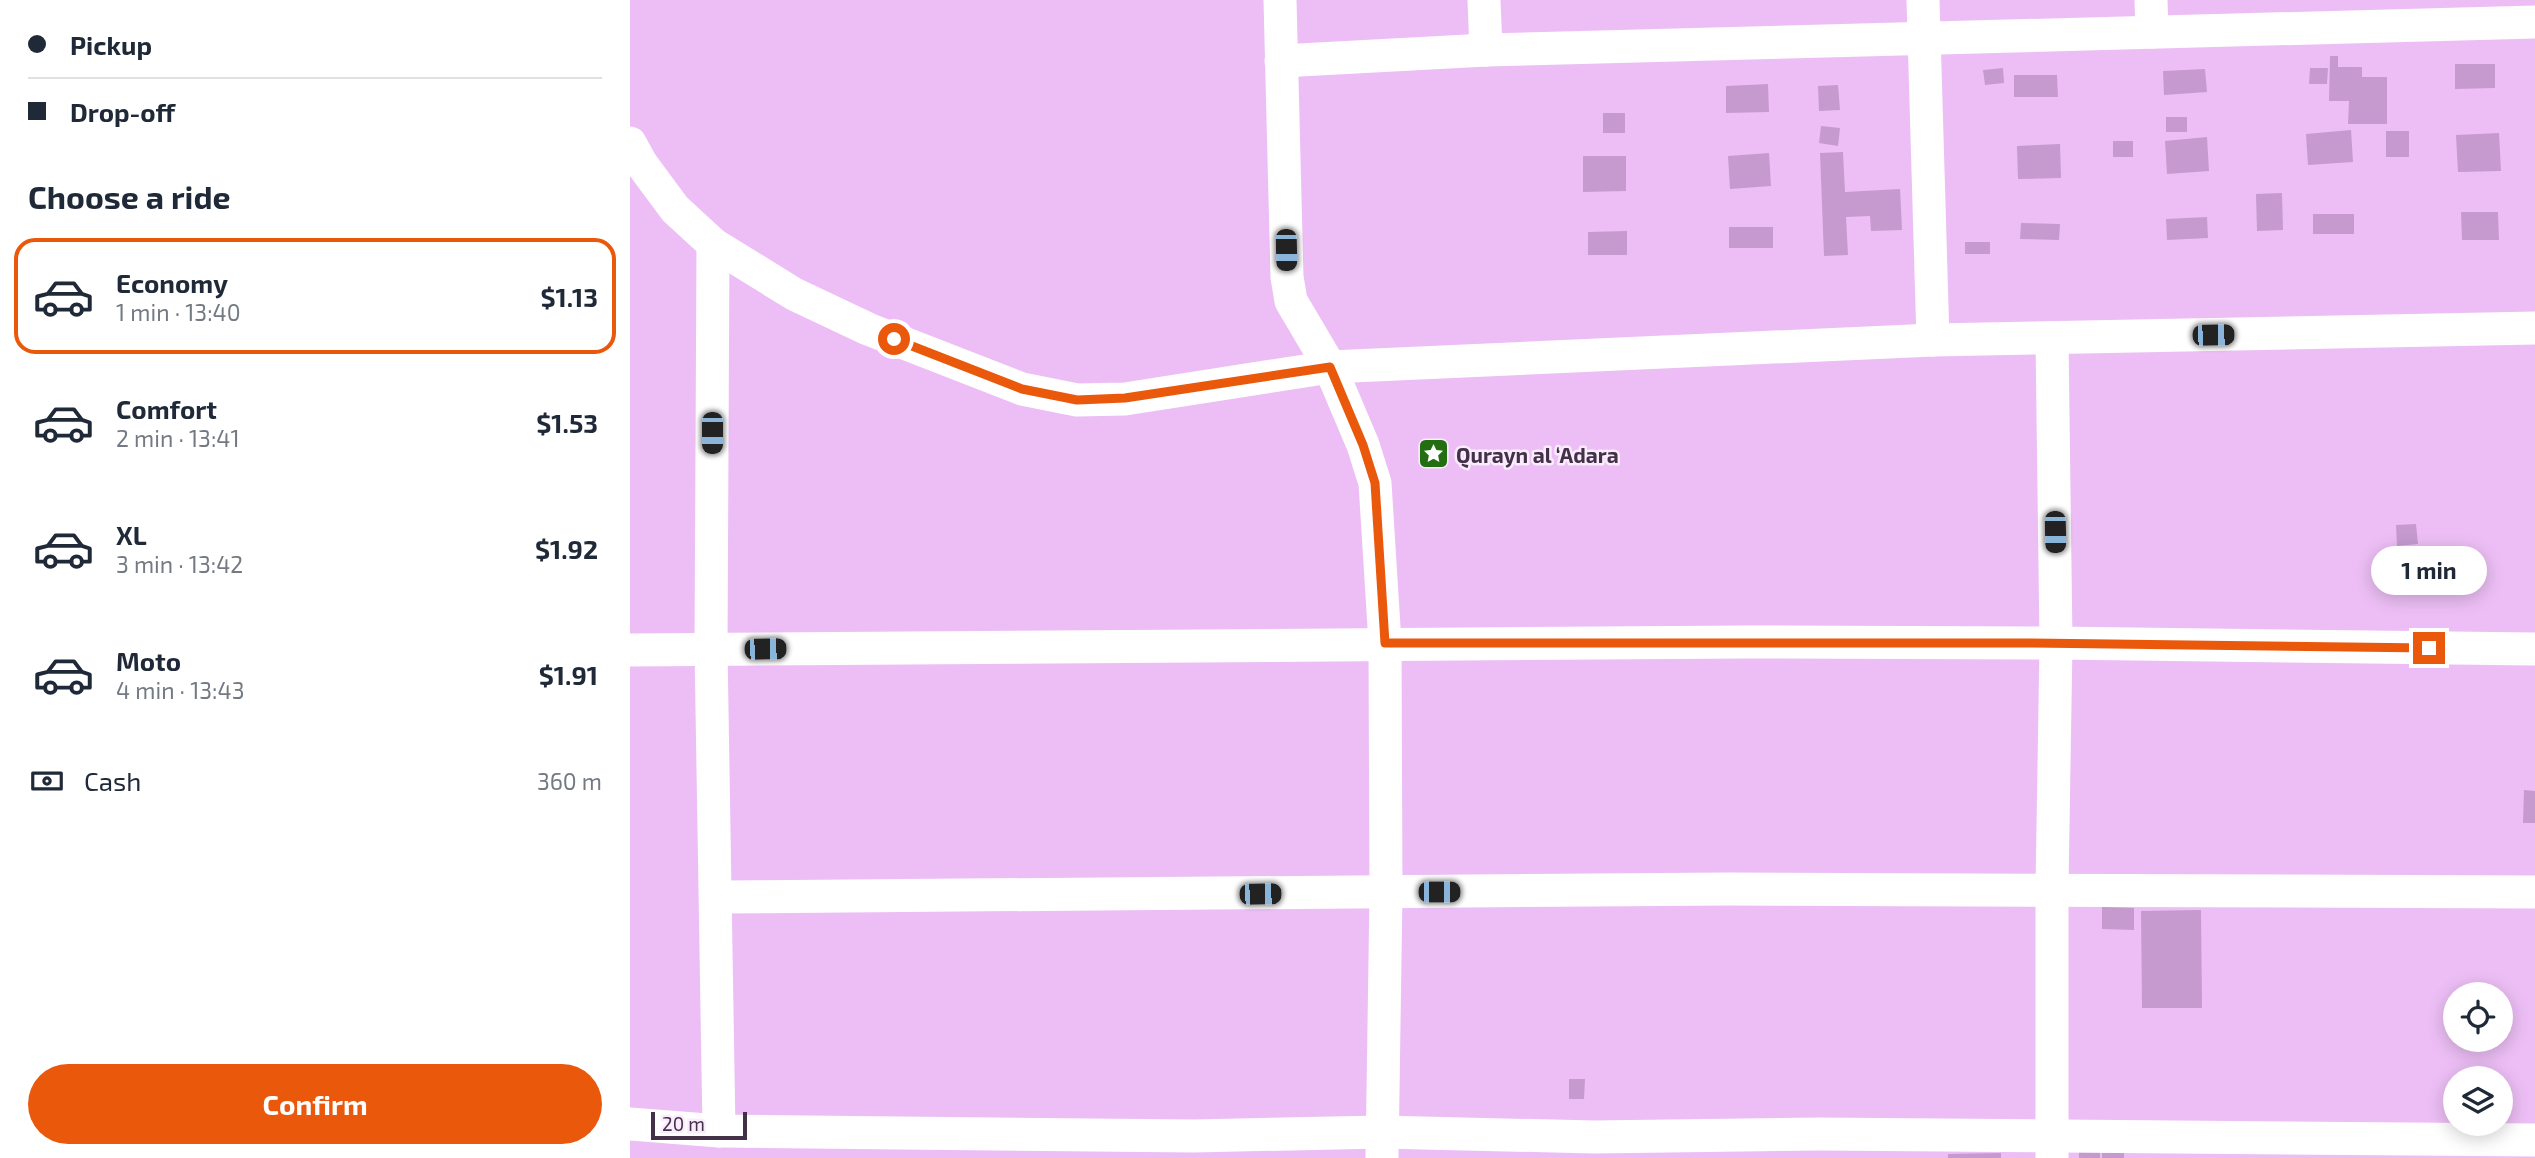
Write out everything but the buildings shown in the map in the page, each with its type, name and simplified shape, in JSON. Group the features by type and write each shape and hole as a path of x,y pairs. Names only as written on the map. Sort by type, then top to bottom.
{"street":[{"path":"1280,0 1287,276 1291,301 1330,367 1363,445 1375,483 1385,643 1386,893 1382,1145"},
{"path":"1484,0 1486,50"},
{"path":"1923,0 1933,340"},
{"path":"1281,61 1486,50 1924,40 2151,16 2535,22"},
{"path":"630,143 641,163 675,209 713,244 793,294 868,329 1022,389 1077,400 1125,398 1330,367 1933,340 2535,328"},
{"path":"713,244 711,649 719,1130"},
{"path":"2052,338 2056,643 2052,1147"},
{"path":"630,650 1385,643 2056,643 2535,649"},
{"path":"716,897 2052,888 2535,892"},
{"path":"630,1124 719,1130 1194,1136 1382,1145 1594,1137 1820,1134 2052,1147 2535,1140"}],"place":[{"name":"Qurayn al ‘Adara","path":"1433,454"}],"route":[{"path":"894,339 1022,389 1077,400 1125,398 1330,367 1363,445 1375,483 1385,643 2031,643 2429,648"}]}
